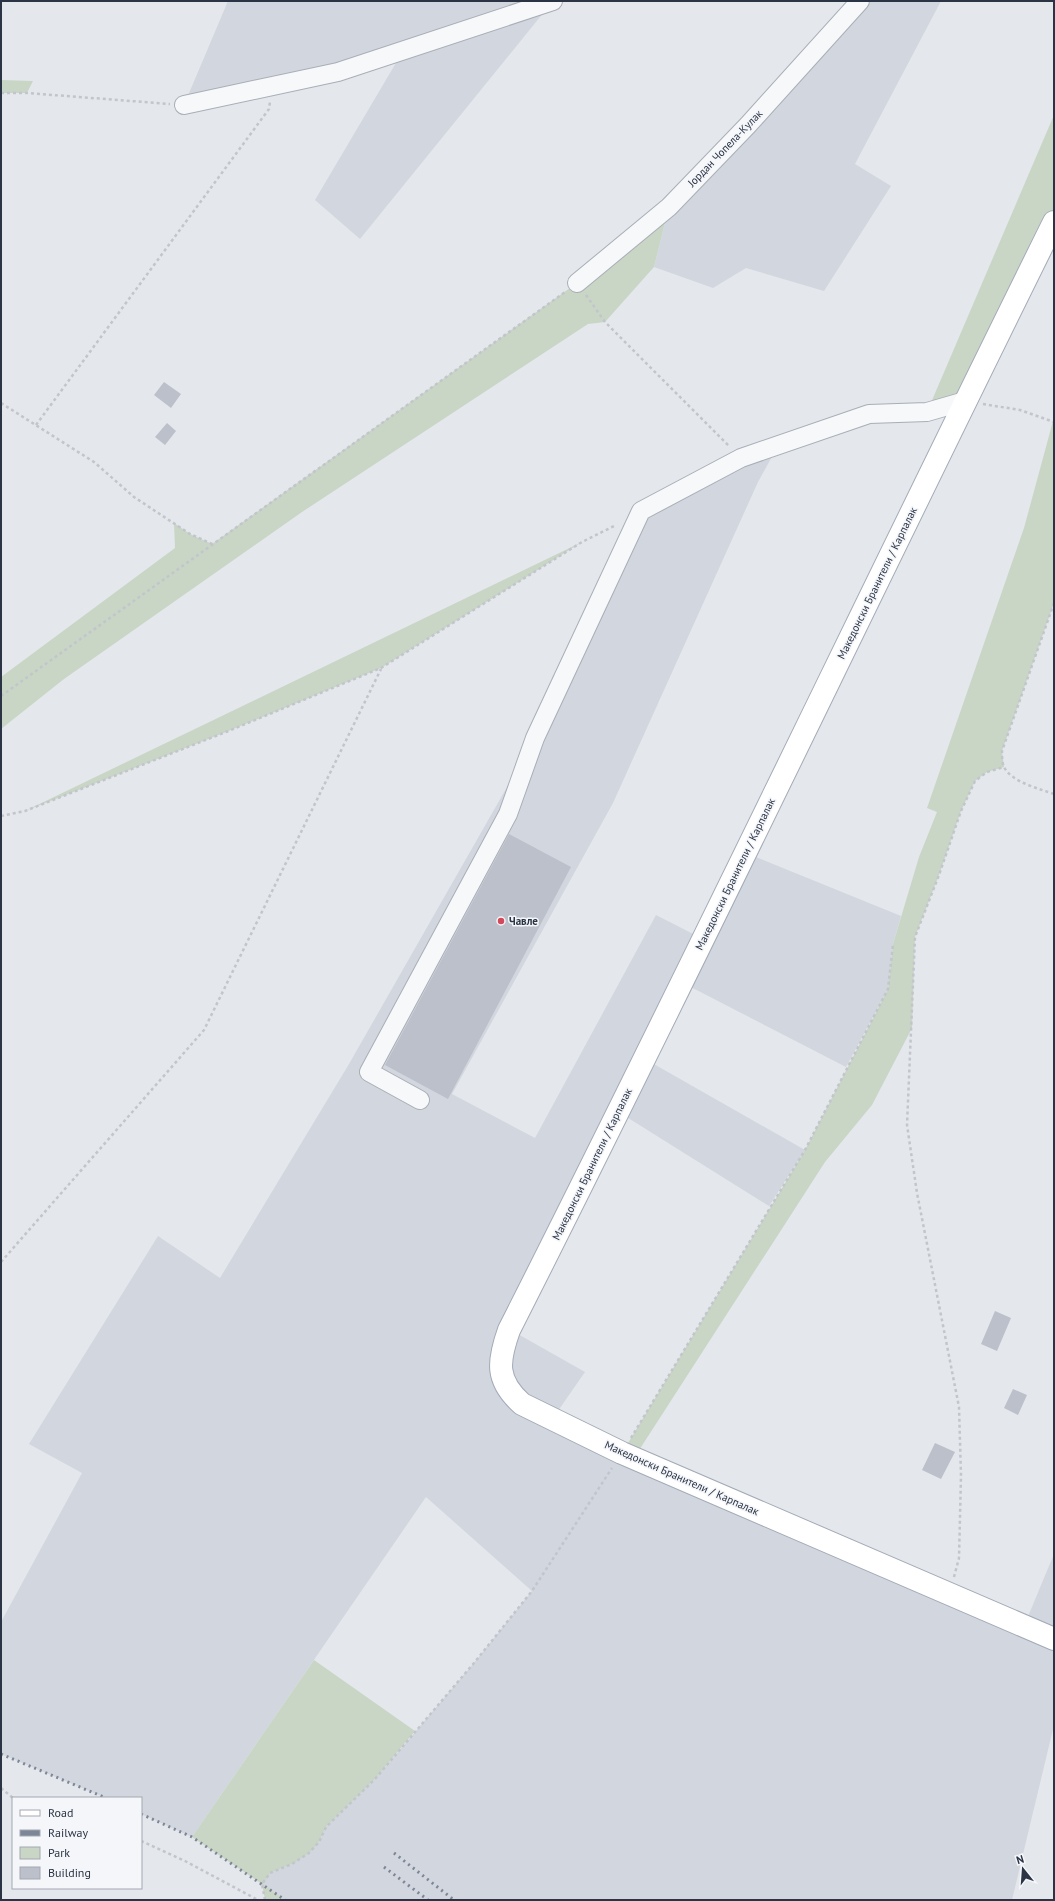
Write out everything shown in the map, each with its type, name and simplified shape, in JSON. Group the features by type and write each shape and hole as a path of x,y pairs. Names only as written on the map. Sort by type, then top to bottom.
{"main road":[{"name":"Македонски Бранители / Карпалак","path":"1054,222 965,401 746,853 509,1330 501,1351 500,1367 510,1393 522,1404 622,1453 1054,1639"}],"street":[{"path":"184,105 338,72 553,1"},
{"name":"Јордан Чопела-Кулак","path":"577,283 669,207 753,119 860,1"},
{"path":"420,1100 369,1072 508,814 535,738 641,511 741,458 869,414 927,412 965,401"}],"path":[{"path":"36,425 268,109 273,86"},
{"path":"1,93 27,93 184,105"},
{"path":"1,696 577,283 605,322 741,458"},
{"path":"965,401 1020,410 1054,422"},
{"path":"1,403 94,462 134,497 190,534 212,544"},
{"path":"1,816 25,810 226,732 381,668 582,542 641,511"},
{"path":"1054,603 1002,751 1004,767 1011,775 1028,785 1054,794"},
{"path":"1,1262 204,1030 381,668"},
{"path":"950,1595 958,1558 960,1407 917,1193 907,1125 915,937 939,875 961,811 975,781 987,772 1004,767"},
{"path":"265,1900 262,1884 270,1873 292,1864 308,1853 319,1842 326,1826 375,1779 474,1663 532,1591 622,1453 765,1212 805,1150 888,989 893,944"},
{"path":"1,1788 12,1797"},
{"path":"142,1841 185,1861 258,1900"}],"shaded area":[{"path":"228,1 553,1 360,239 315,200 403,51 184,105"},
{"path":"860,1 941,1 855,164 891,186 824,291 746,268 713,288 654,267 669,207"},
{"path":"779,444 758,482 613,803 452,1094 535,1138 656,915 703,939 746,853 901,916 893,944 888,989 846,1067 683,983 645,1059 805,1150 769,1206 617,1111 509,1329 585,1372 553,1418 1024,1626 1054,1554 1054,1725 1012,1900 285,1900 262,1884 270,1873 292,1864 319,1842 326,1827 375,1779 474,1663 532,1591 426,1497 192,1837 142,1814 142,1797 104,1797 1,1754 1,1622 82,1473 29,1444 158,1236 220,1278 349,1064 535,738 641,511"}],"green space":[{"path":"1,80 33,81 27,93 1,93"},
{"path":"1054,115 1054,222 965,401 927,412"},
{"path":"669,207 654,267 605,322 588,324 302,512 64,679 1,729 1,677 175,548 174,523 190,534 212,544 577,283"},
{"path":"1053,421 1054,603 1002,751 1004,767 987,772 975,781 961,811 939,875 915,937 912,1028 872,1105 825,1162 634,1458 622,1453 805,1150 888,989 893,944 919,857 937,812 927,808 1024,528"},
{"path":"582,542 381,668 226,732 25,811"},
{"path":"314,1660 415,1731 375,1779 326,1827 319,1842 309,1853 292,1864 270,1873 263,1884 285,1900 265,1900 262,1884 192,1837"}],"building":[{"path":"164,382 181,394 171,408 154,395"},
{"path":"167,423 176,431 165,445 155,437"},
{"name":"Чавле","path":"509,834 571,867 448,1099 385,1065"},
{"path":"995,1311 1011,1318 997,1351 981,1344"},
{"path":"1013,1389 1027,1395 1018,1415 1004,1408"},
{"path":"935,1443 955,1452 941,1479 922,1470"}],"railway":[{"path":"1,1754 104,1797"},
{"path":"142,1814 192,1837 285,1900"},
{"path":"394,1853 454,1900"},
{"path":"384,1867 428,1900"}],"place":[{"name":"Чавле","path":"501,921"}]}
